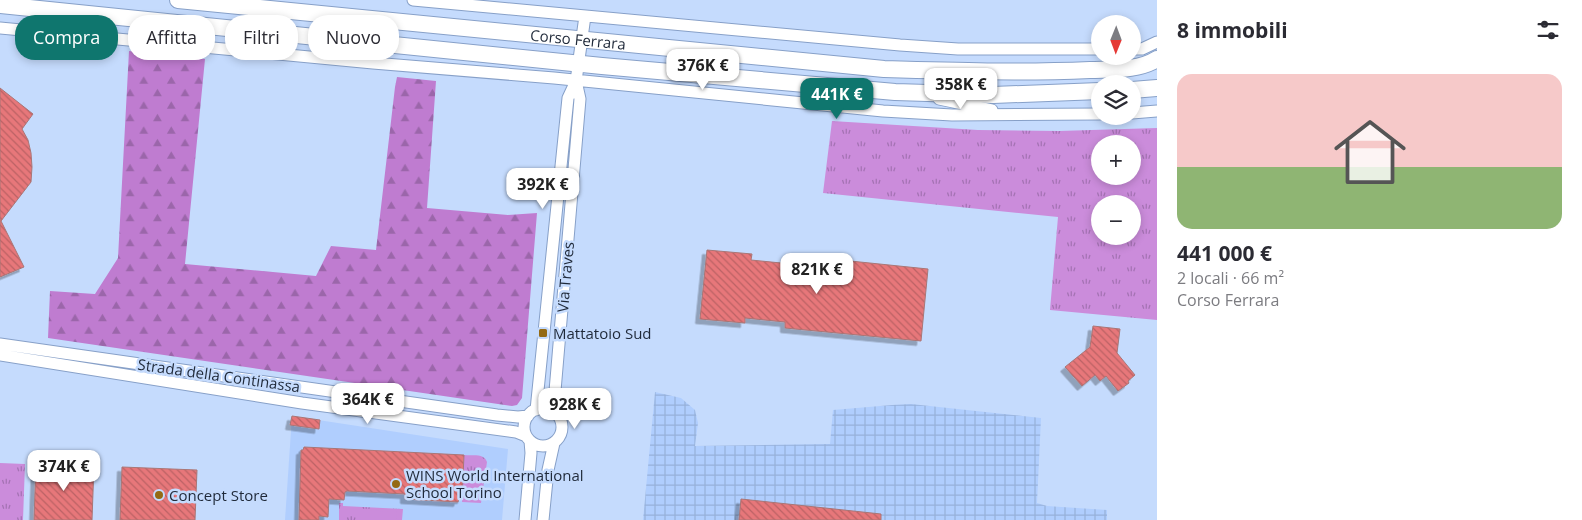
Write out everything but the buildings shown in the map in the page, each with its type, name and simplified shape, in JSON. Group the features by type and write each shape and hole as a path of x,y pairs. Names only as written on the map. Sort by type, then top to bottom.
{"main road":[{"name":"Corso Ferrara","path":"178,0 893,69 988,72 1062,71 1128,68 1148,65 1157,59"},
{"name":"Corso Ferrara","path":"0,5 28,4 308,37"},
{"name":"Corso Ferrara","path":"399,46 895,92 993,95 1091,91"},
{"path":"1141,89 1157,88"}],"street":[{"name":"Corso Ferrara","path":"261,0 298,12"},
{"name":"Corso Ferrara","path":"412,0 815,38 958,48 1091,49"},
{"name":"Via Traves","path":"532,413 568,98 576,81 585,16"},
{"name":"Corso Ferrara","path":"0,28 15,30"},
{"name":"Corso Ferrara","path":"118,40 576,81 883,112 952,115 1091,114"},
{"path":"1141,49 1157,42"},
{"name":"Corso Ferrara","path":"386,60 403,66"},
{"name":"Via Traves","path":"556,413 556,384 580,99 576,81"},
{"name":"Corso Ferrara","path":"895,92 1017,115"},
{"path":"1141,113 1157,112"},
{"name":"Strada della Continassa","path":"0,344 497,415 518,417 532,413"},
{"name":"Strada della Continassa","path":"0,355 302,403 516,432 528,438"},
{"path":"525,520 531,453 524,426 532,413 546,409 556,413 562,423 562,429 561,434 554,443 548,470 543,520"},
{"path":"528,438 535,445 542,446 554,443"}],"shaded area":[{"path":"655,392 681,398 695,410 698,423 695,446 830,444 833,410 892,405 911,404 1041,418 1037,503 1047,506 1107,510 1107,520 643,520"},
{"name":"WINS World International School Torino","path":"292,416 508,449 502,520 285,520"}],"green space":[{"path":"129,60 205,60 185,264 316,276 331,246 376,250 397,77 436,81 427,208 508,215 537,213 522,398 517,405 512,406 48,338 50,291 95,294 118,258"},
{"path":"832,121 978,130 1059,131 1157,128 1157,320 1050,310 1058,217 823,193"},
{"path":"464,455 481,456 486,459 481,503 462,502"},
{"path":"0,463 25,464 23,520 0,520"},
{"path":"339,503 343,503 343,506 403,509 402,520 339,520"},
{"path":"362,510 397,512 396,520 362,520"}],"place":[{"name":"Mattatoio Sud","path":"543,333"},
{"name":"WINS World International School Torino","path":"396,484"},
{"name":"Concept Store","path":"159,495"}]}
